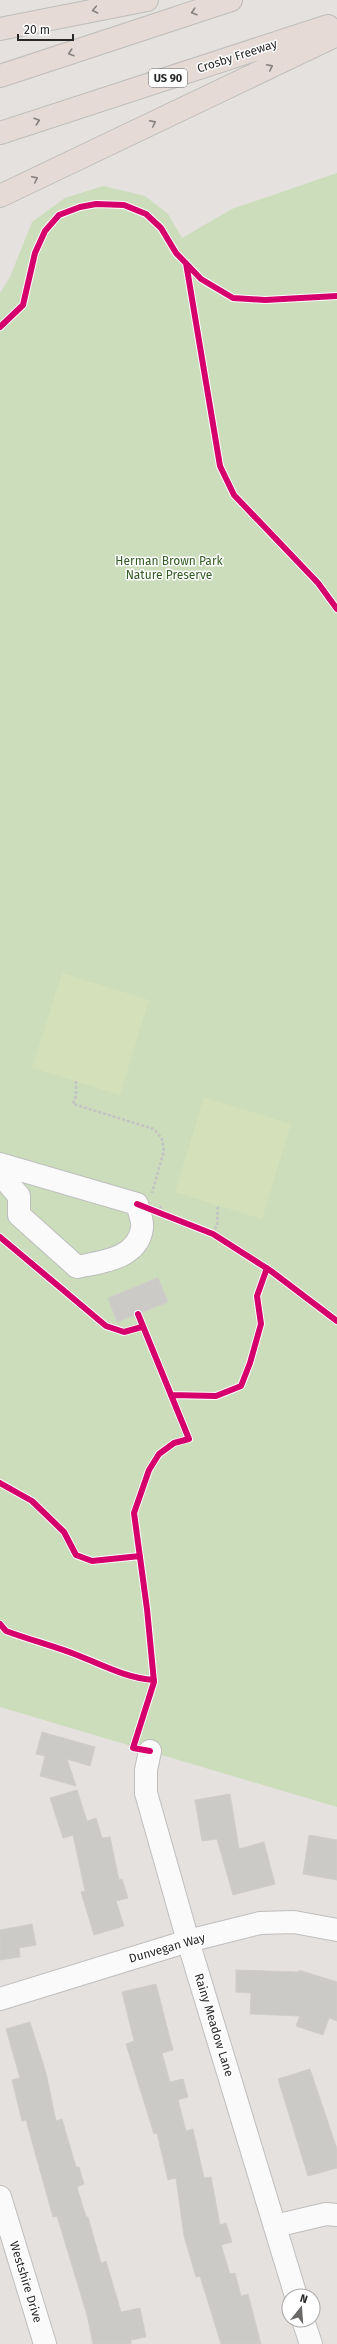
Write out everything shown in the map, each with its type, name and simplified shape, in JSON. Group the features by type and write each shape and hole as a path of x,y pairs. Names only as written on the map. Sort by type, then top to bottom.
{"highway":[{"path":"0,29 147,0"},
{"path":"0,76 231,0"},
{"name":"Crosby Freeway","path":"0,133 337,23"},
{"path":"0,196 337,35"}],"street":[{"path":"0,1164 146,1201 138,1242 117,1259 77,1267 19,1215 19,1196 0,1174"},
{"name":"Rainy Meadow Lane","path":"150,1751 146,1770 146,1793 188,1941 294,2288"},
{"name":"Dunvegan Way","path":"0,1999 188,1941 260,1923 294,1922 337,1930"},
{"name":"Westshire Drive","path":"0,2197 45,2344"},
{"path":"275,2226 326,2214 337,2215"},
{"path":"305,2328 310,2344"}],"path":[{"path":"76,1081 76,1096 73,1104 154,1129 162,1140 164,1151 152,1192 146,1201 172,1217"},
{"path":"159,1203 165,1214"},
{"path":"213,1234 217,1224 218,1206"},
{"path":"206,1230 220,1238"}],"green space":[{"name":"Herman Brown Park Nature Preserve","path":"337,173 337,1807 0,1707 0,293 10,277 32,222 65,198 103,186 145,196 168,214 182,238 232,209"},
{"path":"62,973 149,1000 120,1095 32,1068"},
{"path":"204,1097 291,1124 262,1219 175,1192"}],"building":[{"path":"158,1278 168,1302 117,1322 108,1298"},
{"path":"42,1732 95,1747 90,1766 67,1759 76,1786 40,1776 45,1756 36,1754"},
{"path":"77,1790 87,1821 96,1818 102,1838 110,1837 119,1880 122,1879 128,1898 116,1901 124,1926 94,1935 81,1892 85,1891 73,1835 63,1838 50,1798"},
{"path":"230,1794 239,1849 264,1842 275,1884 233,1895 217,1839 202,1841 195,1800"},
{"path":"309,1835 337,1840 337,1880 303,1874"},
{"path":"32,1924 36,1945 19,1948 20,1957 0,1960 0,1930"},
{"path":"236,1970 299,1972 299,1970 337,1982 337,2021 329,2018 323,2035 296,2026 300,2016 250,2014 251,1993 236,1992"},
{"path":"156,1984 173,2050 162,2053 170,2082 183,2079 188,2097 178,2100 186,2131 193,2129 204,2178 211,2177 220,2225 226,2223 232,2242 221,2245 230,2274 235,2273 241,2296 248,2294 261,2344 221,2344 200,2276 196,2277 184,2236 176,2178 168,2180 157,2133 154,2134 126,2044 134,2041 122,1992"},
{"path":"30,2022 46,2073 56,2121 62,2119 76,2167 79,2167 84,2184 77,2187 86,2217 88,2217 101,2263 106,2261 121,2312 140,2308 146,2337 131,2340 131,2344 93,2344 87,2315 57,2216 53,2217 26,2120 22,2121 12,2080 20,2078 6,2029"},
{"path":"310,2069 337,2149 337,2168 308,2176 278,2079"}],"cycle path":[{"path":"0,327 23,305 35,253 45,231 59,215 80,207 96,204 124,205 146,214 161,228 176,253 201,279 233,298 265,300 337,296"},
{"path":"186,263 220,466 234,495 318,583 337,609"},
{"path":"137,1204 213,1234 271,1271 337,1321"},
{"path":"0,1237 106,1326 124,1332 142,1327"},
{"path":"171,1395 216,1396 241,1386 250,1363 261,1324 257,1296 267,1268"},
{"path":"138,1314 189,1439 174,1443 159,1454 149,1470 134,1513 147,1609 154,1682 133,1748 150,1751"},
{"path":"0,1483 32,1501 64,1532 76,1555 92,1561 140,1556"},
{"path":"0,1624 6,1631 68,1652 124,1674 154,1680"}]}
